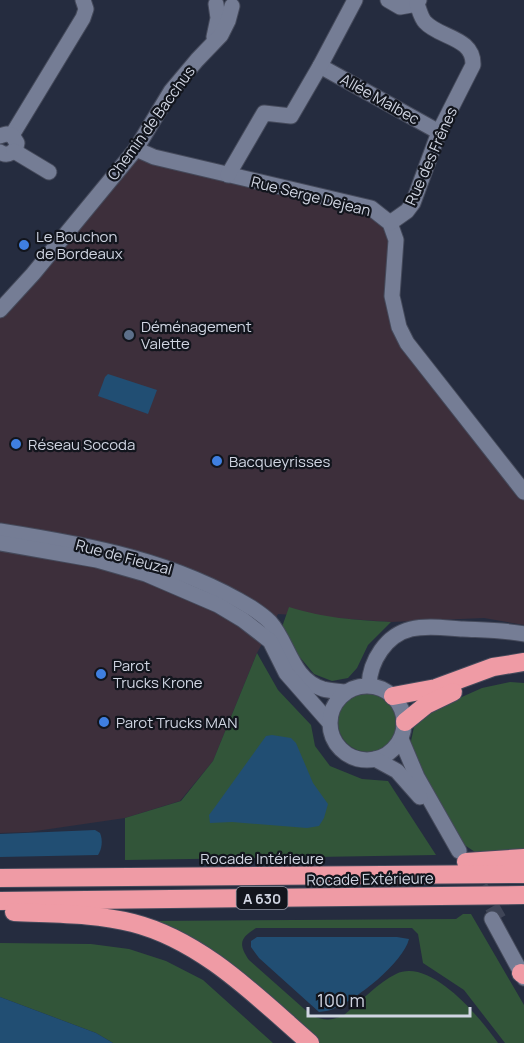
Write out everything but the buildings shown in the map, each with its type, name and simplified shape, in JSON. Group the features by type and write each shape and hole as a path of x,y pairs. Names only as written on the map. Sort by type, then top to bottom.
{"highway":[{"path":"393,696 436,688 493,667 524,662"},
{"path":"403,731 426,705 480,681 500,675 524,673"},
{"path":"417,875 441,862 524,858"},
{"name":"Rocade Intérieure","path":"0,878 524,874"},
{"name":"Rocade Extérieure","path":"0,901 524,896"},
{"path":"0,911 100,917 134,923 171,936 211,959 310,1043"}],"street":[{"path":"49,172 7,152 17,143 6,136 83,18 86,9 83,0"},
{"path":"228,176 264,113 291,116 355,0"},
{"path":"388,0 400,8 418,2"},
{"name":"Chemin de Bacchus","path":"0,310 33,274 136,149 171,92 221,35 228,21 220,2"},
{"name":"Rue des Frênes","path":"390,224 407,211 413,203 439,132 473,65 473,57 468,48 425,22 418,2"},
{"name":"Allée Malbec","path":"320,66 439,132"},
{"name":"Rue Serge Dejean","path":"136,149 152,157 371,208 390,224 396,240 392,297 399,327 407,343 524,492"},
{"name":"Rue de Fieuzal","path":"0,531 102,549 149,561 190,576 228,594 269,622 296,668 311,682 322,688 345,692"},
{"name":"Rue de Fieuzal","path":"0,543 97,560 146,574 218,605 243,620 270,641 286,673 329,722"},
{"path":"369,685 372,667 382,648 403,631 423,627 524,634"},
{"path":"375,759 397,771 408,782 456,851 417,777 403,731 399,704 393,696 378,687 369,685 345,692 334,705 329,722 330,732 340,749 356,759 375,759 390,752 403,731"},
{"path":"495,919 523,971"}],"shaded area":[{"path":"136,149 371,208 390,223 399,327 524,492 524,625 484,618 391,622 278,614 257,653 213,761 180,801 125,818 29,832 0,833 0,310"}],"green space":[{"path":"289,607 339,618 391,622 368,645 357,668 348,678 332,681 314,674 298,655 282,627"},
{"path":"257,653 278,690 311,725 315,746 330,766 362,779 388,781 436,855 125,860 125,818 181,801 213,761"},
{"path":"510,682 524,683 524,849 475,852 463,844 414,762 411,741 414,727 428,712 482,688"},
{"path":"368,692 389,701 398,722 389,743 368,752 347,743 338,722 347,701"},
{"path":"463,914 471,914 524,1005 524,1043 505,1043 464,990 423,963 418,934 412,928 256,928 244,938 242,945 249,960 315,1017 328,1020 344,1015 376,987 396,974 410,971 424,974 454,993 498,1043 318,1043 150,921 456,919"},
{"path":"0,943 91,944 129,949 166,961 203,980 273,1043 113,1043 96,1033 0,997"}],"water":[{"path":"108,374 157,390 148,414 98,396"},
{"path":"266,736 291,738 296,743 313,783 328,804 319,826 307,828 232,822 210,823 209,815"},
{"path":"95,830 100,833 102,839 98,855 0,857 0,834"},
{"path":"257,937 397,937 409,939 398,959 366,989 331,1010 319,1012 259,958 251,947 251,941"},
{"path":"0,997 96,1033 113,1043 0,1043"}],"tunnel":[{"path":"469,867 499,919"}],"place":[{"name":"Le Bouchon de Bordeaux","path":"24,245"},
{"name":"Déménagement Valette","path":"129,335"},
{"name":"Réseau Socoda","path":"16,444"},
{"name":"Bacqueyrisses","path":"217,461"},
{"name":"Parot Trucks Krone","path":"101,674"},
{"name":"Parot Trucks MAN","path":"104,722"}]}
